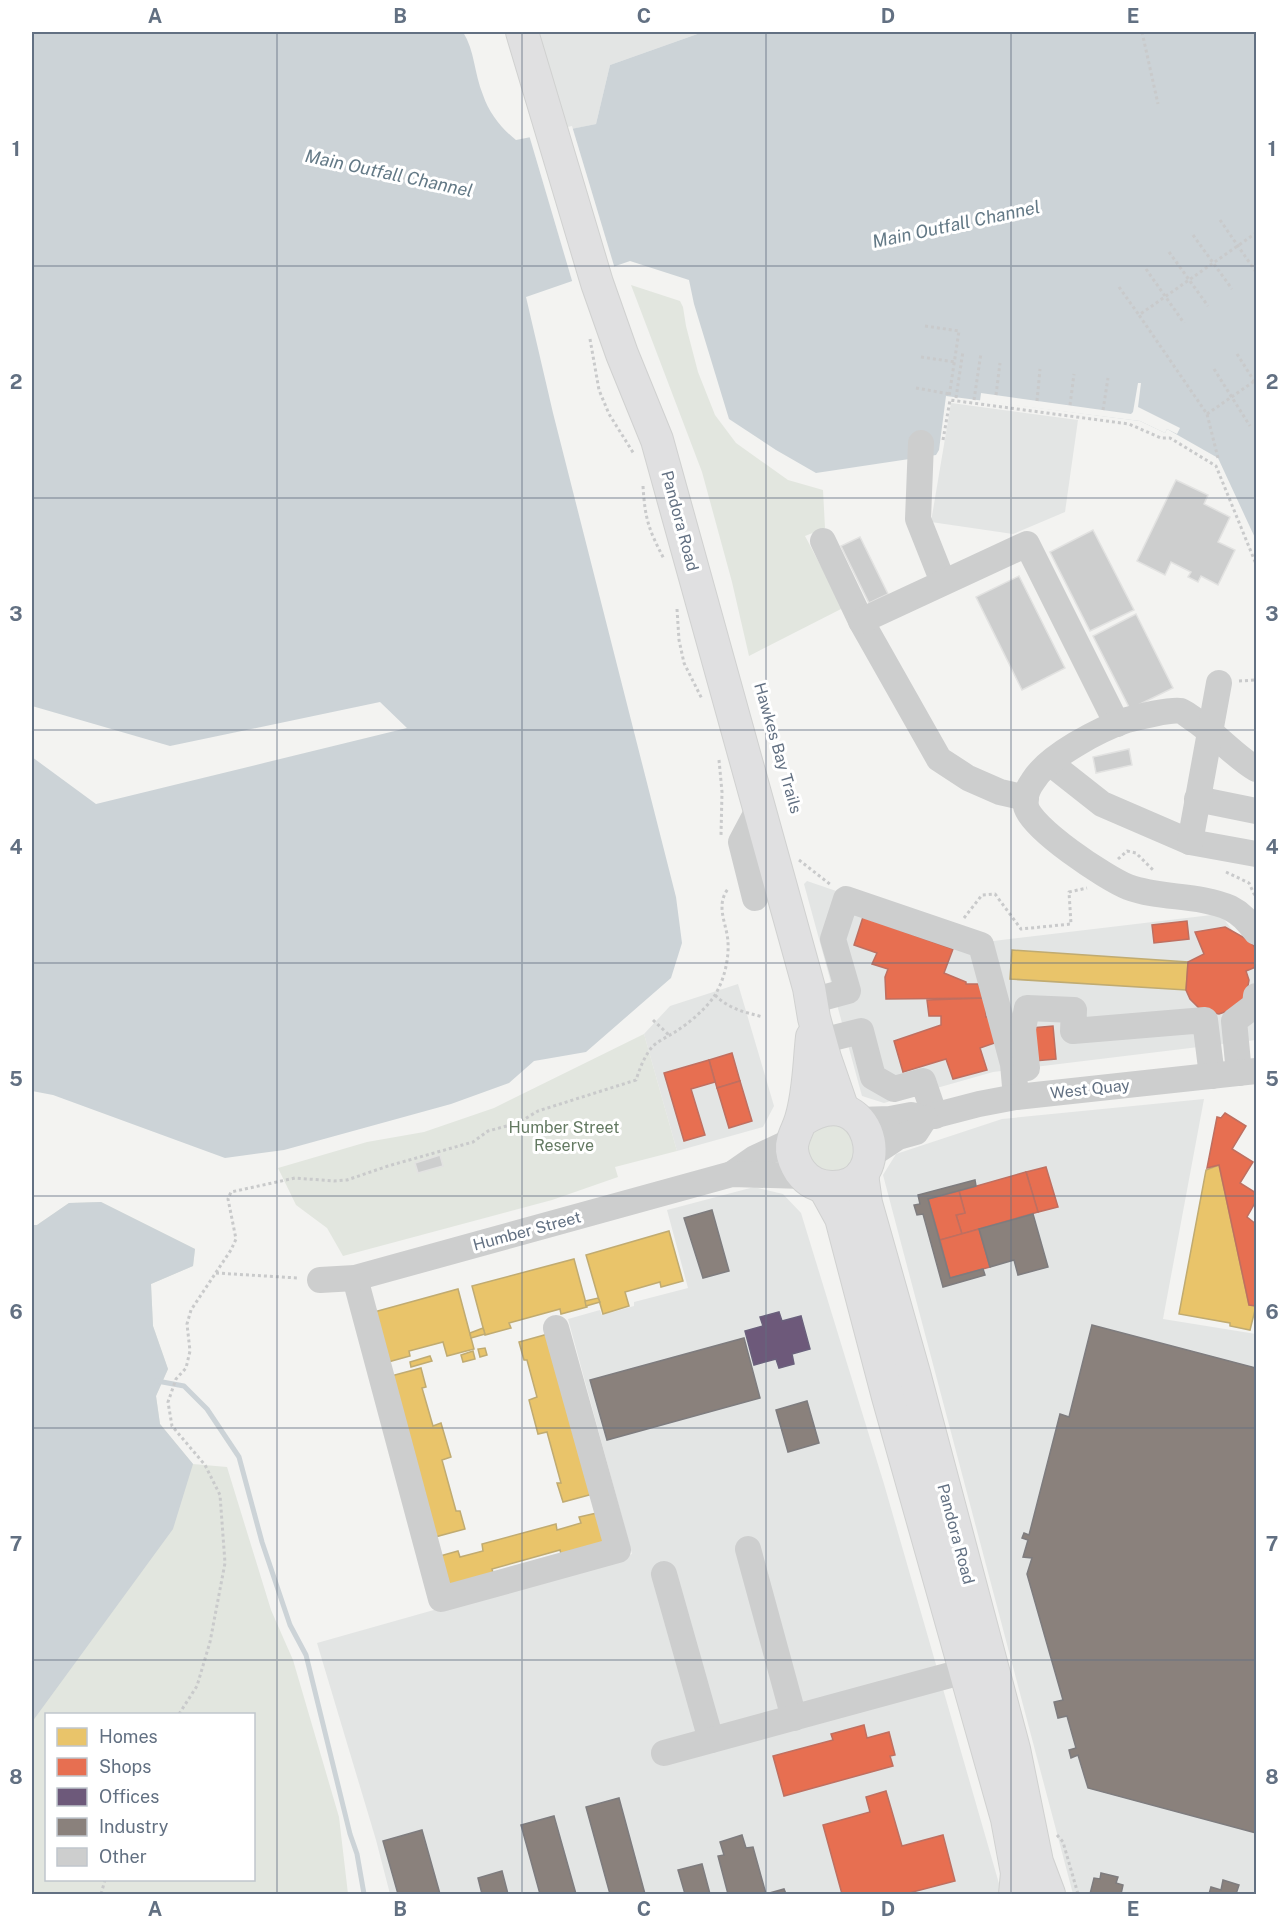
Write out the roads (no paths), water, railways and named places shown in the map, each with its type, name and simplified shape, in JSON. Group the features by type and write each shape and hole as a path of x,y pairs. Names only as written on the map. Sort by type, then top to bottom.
{"main road":[{"name":"Pandora Road","path":"522,32 597,283 622,354 657,440 759,808 830,1077 851,1115"},
{"path":"798,1127 812,1113 825,1109 851,1115 869,1136 866,1164 852,1182 840,1187 814,1181 795,1163 792,1148 807,1089 816,1020"},
{"name":"Pandora Road","path":"866,1164 866,1203 914,1373 1014,1749 1037,1862 1049,1894"},
{"name":"Pandora Road","path":"814,1181 841,1218 888,1397 1007,1819 1017,1873 1015,1894"}],"street":[{"path":"932,443 918,519 943,582"},
{"path":"823,540 861,621 939,759 968,778 1000,792 1026,798"},
{"path":"861,621 1027,544 1117,724"},
{"path":"1190,842 1219,683"},
{"path":"1257,768 1244,761 1210,730 1181,711 1143,715 1084,739 1050,763 1035,776 1028,789 1026,807 1030,816 1050,836 1127,886 1222,905 1243,916 1257,932"},
{"path":"1050,763 1102,804 1190,842 1257,854"},
{"path":"1197,799 1257,811"},
{"path":"755,898 741,842 759,808"},
{"path":"816,1020 848,991 833,939 846,899 981,945 1022,1096"},
{"path":"1248,1072 1234,1021 1256,1006"},
{"path":"1022,1096 1023,1029 1027,1008 1074,1010 1073,1031 1205,1020 1212,1076"},
{"path":"816,1020 861,1031 873,1077 894,1089 923,1081 930,1117"},
{"name":"West Quay","path":"851,1115 890,1119 911,1115 930,1117 1022,1096 1248,1072"},
{"name":"West Quay","path":"866,1164 898,1137 916,1131 930,1117"},
{"name":"Humber Street","path":"320,1280 355,1278 732,1174 755,1158 785,1144 798,1127"},
{"name":"Humber Street","path":"732,1174 814,1181"},
{"path":"355,1278 441,1599 618,1550 556,1328"},
{"path":"748,1549 794,1718"},
{"path":"664,1574 711,1740"},
{"path":"664,1753 965,1671"}],"water":[{"name":"Main Outfall Channel","path":"32,32 463,32 470,47 486,102 492,114 516,140 596,124 610,65 703,32 1256,32 1256,540 1218,458 1167,429 1165,433 1140,421 946,396 939,450 936,455 816,473 729,419 694,304 689,280 630,261 526,297 553,413 676,897 682,943 671,978 586,1052 534,1061 509,1083 451,1104 284,1150 225,1158 53,1095 32,1091 32,757 96,804 407,728 380,702 170,746 32,706"},
{"path":"101,1202 195,1249 193,1266 151,1284 153,1326 168,1369 156,1396 160,1424 193,1464 173,1529 32,1722 32,1225 37,1225 69,1203"}],"waterway":[{"path":"157,1381 184,1386 207,1409 239,1457 262,1542 290,1625 306,1655 350,1834 357,1854 364,1894"}],"park label":[{"name":"Humber Street Reserve","path":"564,1136"}]}
